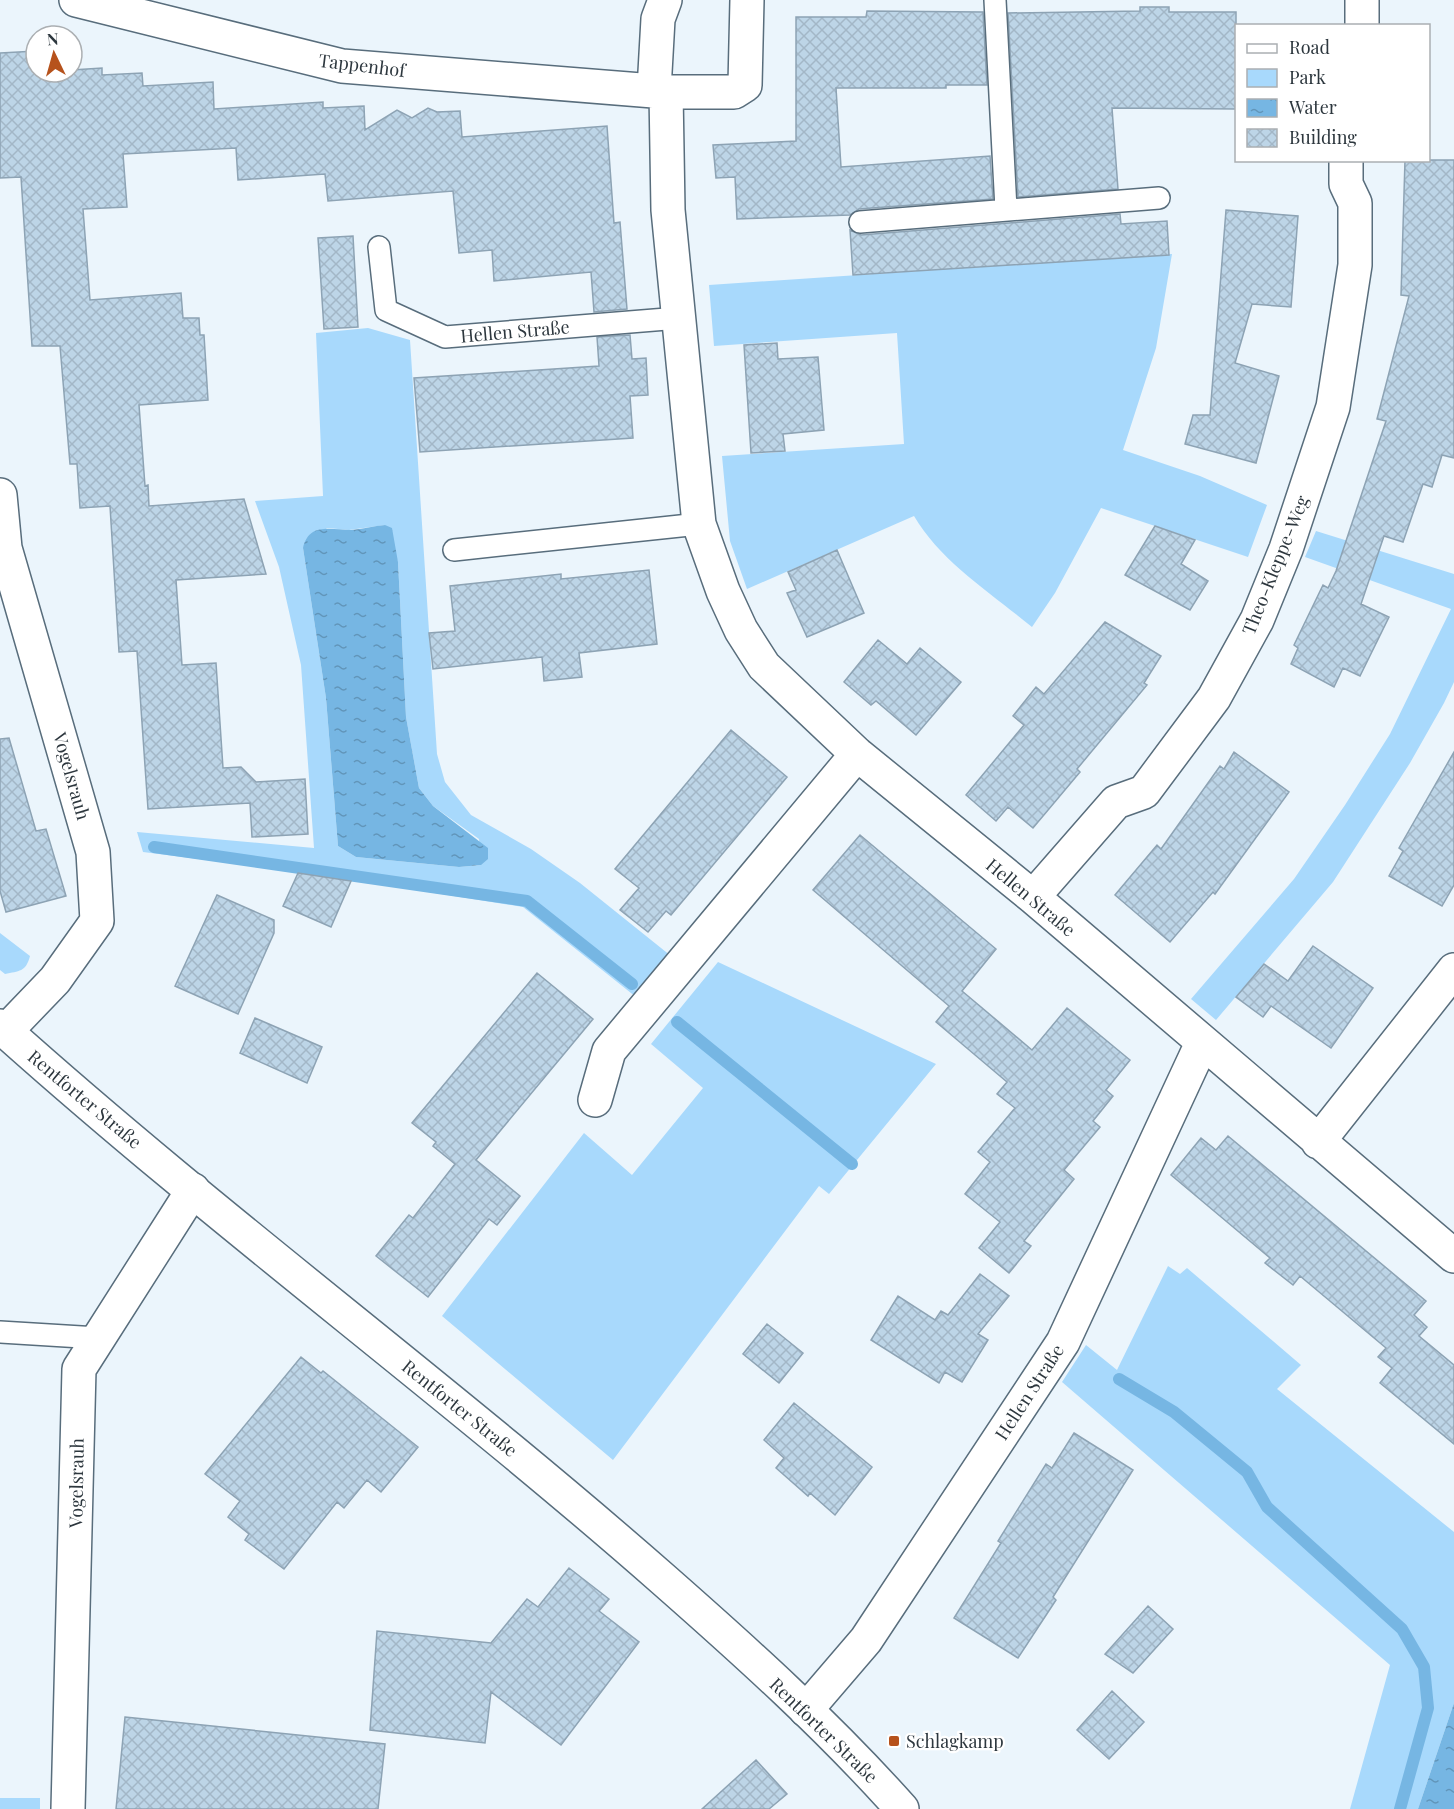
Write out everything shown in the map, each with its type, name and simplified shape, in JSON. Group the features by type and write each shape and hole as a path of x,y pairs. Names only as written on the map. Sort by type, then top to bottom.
{"street":[{"name":"Tappenhof","path":"76,0 342,66 660,91 734,92 745,85 747,0"},
{"path":"660,91 657,20 665,0"},
{"path":"1362,0 1362,24"},
{"name":"Hellen Straße","path":"660,91 668,210 678,318 684,353 699,524 723,591 741,630 764,666 857,754 1033,897 1454,1256"},
{"name":"Theo-Kleppe-Weg","path":"1033,897 1116,802 1144,792 1214,698 1257,620 1286,549 1333,407 1355,265 1355,203 1346,184 1346,162"},
{"name":"Vogelsrauh","path":"0,495 5,548 93,852 97,921 55,980 3,1029"},
{"path":"595,1100 609,1051 857,754"},
{"path":"1318,1142 1454,970"},
{"name":"Rentforter Straße","path":"3,1029 193,1190 590,1515 806,1710 902,1809"},
{"name":"Hellen Straße","path":"806,1710 866,1640 1063,1342 1202,1043"},
{"name":"Vogelsrauh","path":"68,1809 78,1369 193,1190"}],"lane":[{"path":"994,0 1006,209"},
{"path":"860,222 1159,198"},
{"name":"Hellen Straße","path":"379,247 386,310 445,337 678,318"},
{"path":"454,550 699,524"},
{"path":"0,1332 98,1338"}],"green space":[{"path":"1172,254 1156,348 1123,450 1200,476 1267,505 1248,557 1101,508 1055,593 1032,627 952,562 925,533 914,516 747,589 730,541 722,456 904,444 897,333 714,346 709,285"},
{"path":"368,328 410,340 437,754 445,782 471,815 531,849 580,883 671,956 636,997 523,907 316,874 143,852 137,832 314,848 301,665 279,567 255,501 323,496 316,333","holes":["385,525 398,562 406,717 419,788 433,806 479,839 481,865 459,867 356,857 338,846 326,698 303,548 327,528 349,530"]},
{"path":"1316,531 1454,574 1454,682 1410,763 1333,882 1216,1020 1191,999 1294,879 1345,805 1390,734 1451,609 1305,557"},
{"path":"0,933 30,956 21,970 5,974 0,970"},
{"path":"718,962 936,1064 829,1194 819,1186 613,1460 442,1316 584,1133 632,1175 703,1088 651,1044"},
{"path":"1168,1266 1180,1274 1187,1268 1301,1365 1277,1389 1454,1532 1454,1703 1418,1809 1350,1809 1390,1665 1062,1382 1086,1345 1117,1370"},
{"path":"0,1798 40,1798 40,1809 0,1809"}],"water":[{"path":"385,525 392,528 398,562 406,717 419,788 433,806 488,848 488,859 481,865 459,867 356,857 338,846 326,698 303,548 310,534 322,529 351,530"},
{"path":"1454,1703 1454,1809 1418,1809"}],"building":[{"path":"1140,7 1169,7 1169,12 1236,12 1235,109 1112,108 1118,189 1018,197 1008,13 1140,11"},
{"path":"867,11 983,12 987,85 946,85 946,88 836,88 841,167 990,156 993,199 859,209 850,215 737,219 735,177 716,178 713,145 796,141 796,17 866,17"},
{"path":"24,52 24,84 84,84 84,69 102,68 102,75 142,73 143,86 213,82 214,109 323,102 323,108 364,106 365,130 397,110 412,118 428,108 437,112 460,111 462,137 607,126 614,223 620,222 627,309 594,312 591,272 494,281 492,250 459,253 453,191 328,201 325,174 238,180 236,148 123,154 127,207 83,209 90,300 181,293 183,318 199,318 200,335 204,335 208,400 139,405 145,486 148,485 149,506 244,499 266,574 176,580 182,665 216,663 223,768 241,767 256,782 305,779 308,834 252,837 250,803 148,809 137,651 119,652 110,506 80,508 77,464 70,464 60,346 32,346 21,177 0,178 0,53"},
{"path":"1454,160 1454,458 1442,455 1432,487 1423,484 1403,542 1384,536 1361,604 1389,617 1360,676 1343,668 1334,687 1291,664 1298,648 1294,645 1323,585 1328,588 1336,571 1386,421 1377,419 1409,296 1401,295 1405,162"},
{"path":"1226,210 1298,216 1291,307 1252,304 1235,363 1279,376 1256,463 1185,444 1193,415 1210,415"},
{"path":"1120,214 1121,224 1167,221 1169,255 853,275 850,230 861,235"},
{"path":"353,236 358,327 324,329 318,238"},
{"path":"630,335 632,359 646,358 648,395 630,396 633,438 420,452 414,378 599,366 597,337"},
{"path":"777,343 778,359 818,357 824,430 783,434 785,451 751,453 744,345"},
{"path":"1155,526 1195,540 1181,564 1208,581 1190,610 1125,575"},
{"path":"837,550 864,613 807,637 787,593 796,590 788,572"},
{"path":"649,570 657,644 579,653 582,677 544,681 542,657 433,669 429,633 455,631 450,586 561,574 561,579"},
{"path":"1105,622 1161,656 1144,683 1147,685 1077,769 1080,772 1033,828 1008,807 996,821 966,795 1024,725 1013,716 1036,687 1044,694"},
{"path":"878,640 907,664 920,648 961,682 916,735 876,701 871,705 844,682"},
{"path":"731,730 787,777 671,915 666,911 648,932 620,910 639,888 615,869"},
{"path":"9,738 36,831 46,829 66,896 6,912 0,891 0,739"},
{"path":"1234,752 1289,792 1215,894 1213,892 1170,942 1115,895 1157,845 1161,849 1220,766 1224,769"},
{"path":"1454,752 1454,885 1442,906 1389,876 1403,851 1399,848"},
{"path":"860,835 996,949 962,991 1032,1050 1067,1008 1130,1060 1106,1090 1113,1096 1093,1121 1100,1127 1064,1170 1074,1179 1024,1241 1031,1246 1009,1273 979,1248 1000,1222 965,1194 990,1162 978,1152 1015,1108 997,1094 1007,1082 936,1022 949,1006 813,890"},
{"path":"298,873 351,881 331,927 283,906"},
{"path":"217,895 274,920 274,933 238,1014 175,986"},
{"path":"1313,946 1373,988 1331,1048 1271,1006 1263,1017 1236,997 1264,964 1288,981"},
{"path":"537,973 593,1019 476,1160 520,1196 497,1225 489,1219 428,1297 376,1256 409,1215 413,1218 455,1164 433,1146 436,1142 412,1123"},
{"path":"255,1018 322,1047 307,1083 240,1053"},
{"path":"1228,1136 1426,1301 1414,1315 1427,1327 1419,1336 1454,1365 1454,1444 1380,1383 1392,1368 1378,1357 1386,1348 1300,1276 1293,1285 1265,1263 1270,1258 1171,1175 1201,1138 1216,1150"},
{"path":"980,1274 1009,1296 978,1334 988,1340 962,1382 945,1372 939,1383 871,1340 898,1296 935,1320 941,1311 948,1315"},
{"path":"767,1324 803,1353 779,1383 743,1354"},
{"path":"301,1357 321,1373 323,1371 418,1447 381,1492 367,1480 344,1508 337,1502 284,1569 245,1540 249,1534 228,1517 240,1501 205,1474"},
{"path":"794,1403 872,1467 835,1515 810,1493 808,1496 776,1468 784,1458 764,1440"},
{"path":"1074,1433 1133,1470 1053,1597 1056,1600 1018,1658 954,1618 1001,1543 998,1541 1046,1464 1052,1468"},
{"path":"569,1568 609,1599 599,1611 639,1642 561,1745 491,1692 485,1743 370,1730 377,1631 491,1643 527,1599 538,1607"},
{"path":"1148,1606 1173,1629 1133,1673 1105,1654"},
{"path":"1112,1691 1144,1722 1109,1759 1077,1730"},
{"path":"125,1717 385,1744 378,1809 116,1809"},
{"path":"756,1760 787,1794 769,1809 702,1809"}],"waterway":[{"path":"154,847 527,901 632,984"},
{"path":"677,1022 852,1164"},
{"path":"1119,1379 1174,1412 1247,1472 1267,1507 1402,1629 1424,1667 1428,1708 1400,1809"}],"place":[{"name":"Schlagkamp","path":"894,1741"}]}
